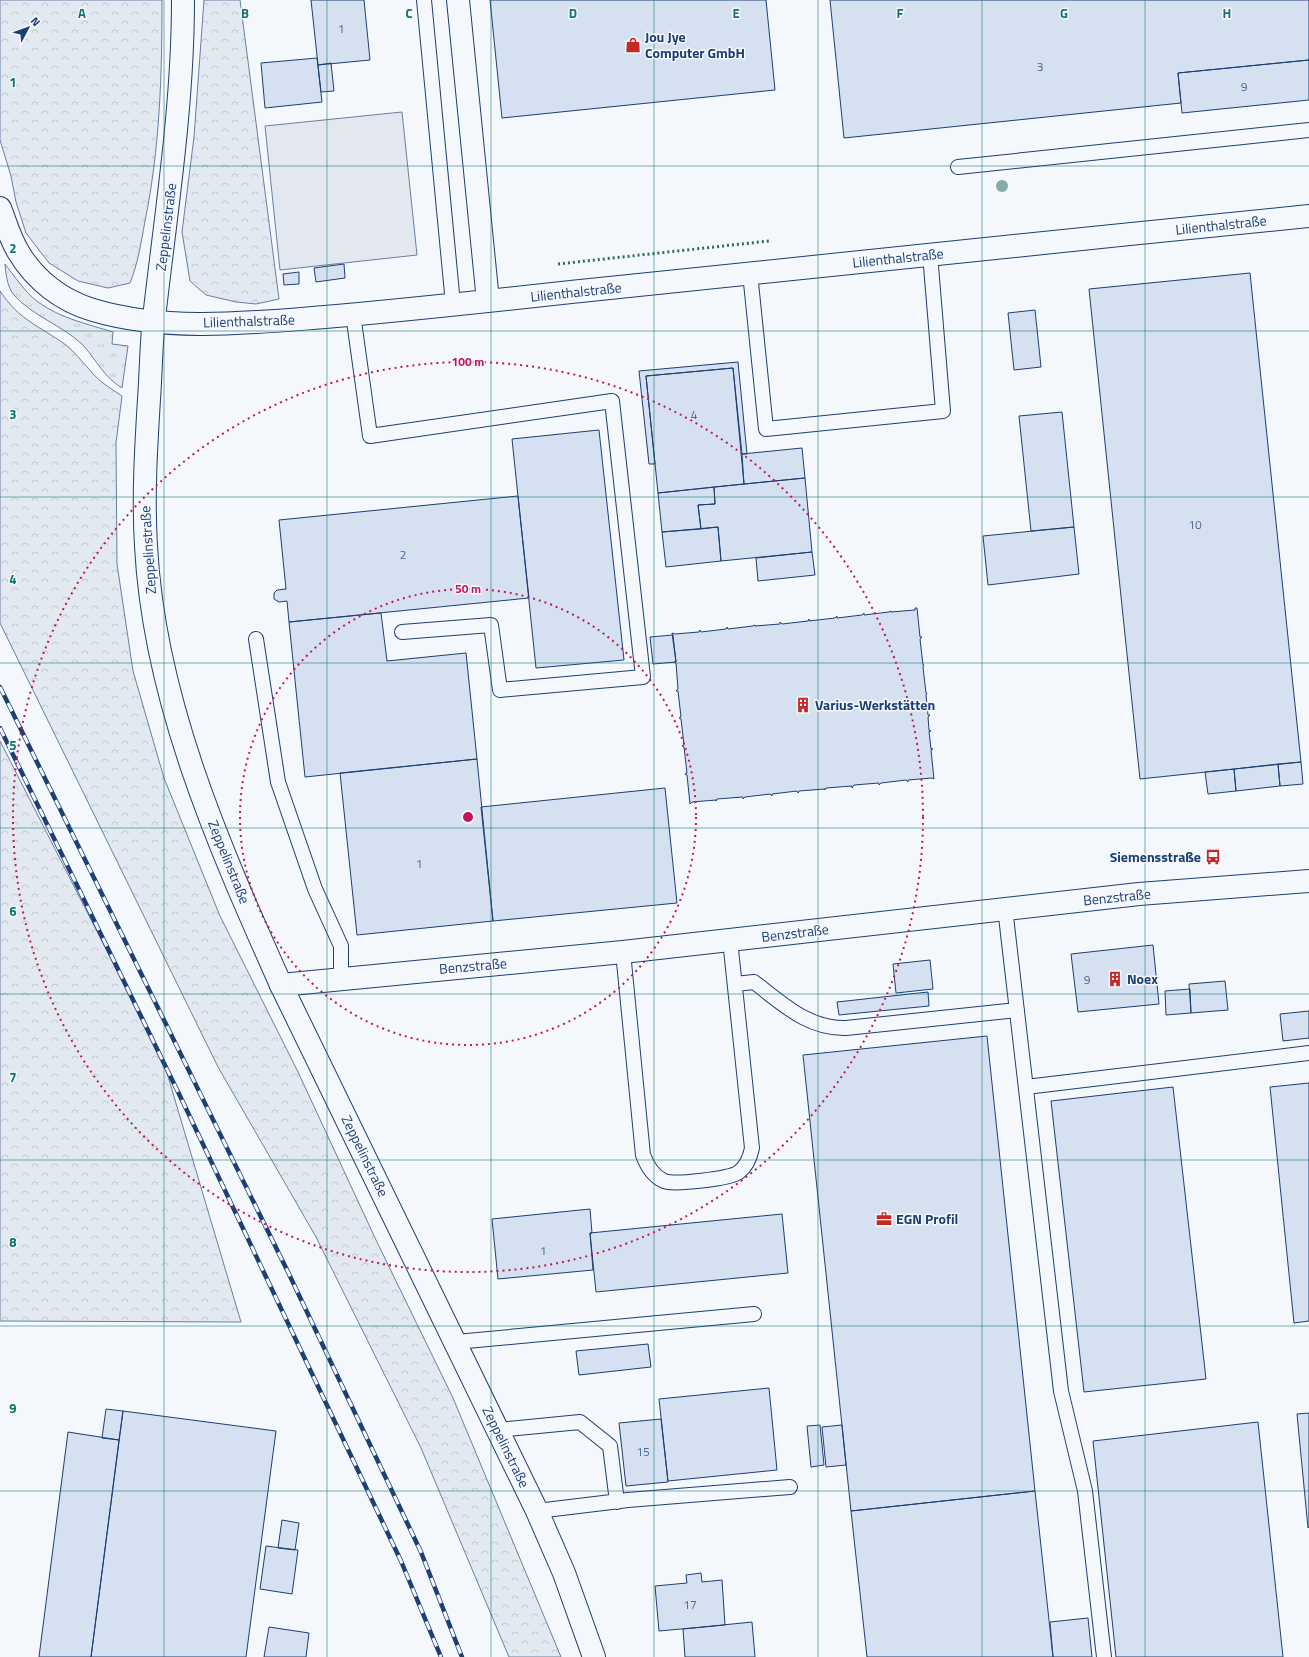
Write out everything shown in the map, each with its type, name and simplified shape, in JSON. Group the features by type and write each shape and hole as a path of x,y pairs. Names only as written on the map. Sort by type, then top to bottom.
{"street":[{"name":"Zeppelinstraße","path":"183,0 182,59 176,144 154,321 145,503 148,572 157,632 173,706 196,779 227,861 281,985 537,1511 564,1573 594,1657"},
{"path":"458,0 488,301"},
{"name":"Lilienthalstraße","path":"0,208 18,252 47,287 68,300 89,309 120,317 154,321 241,323 488,301 930,254 1309,216"},
{"name":"Benzstraße","path":"281,985 623,952 1005,908 1213,888 1309,881"}],"lane":[{"path":"424,0 454,304"},
{"path":"958,167 1309,130"},
{"path":"750,273 766,429 935,412 943,411 930,254"},
{"path":"353,314 370,436 612,401 644,677 500,690 491,625 402,632"},
{"path":"256,639 278,782 315,889 341,946 341,979"},
{"path":"1005,908 1060,1391 1085,1491 1104,1657"},
{"path":"623,952 643,1155 650,1169 665,1181 670,1183 728,1177 739,1172 749,1159 752,1144 730,940"},
{"path":"735,984 754,982 798,1014 826,1027 846,1028 1017,1010"},
{"path":"1026,1086 1309,1053"},
{"path":"456,1342 754,1314"},
{"path":"498,1430 580,1422 610,1446 617,1502"},
{"path":"537,1511 617,1502 790,1488"}],"green space":[{"path":"0,0 162,0 161,83 154,166 141,245 130,283 108,288 78,281 49,263 26,233 16,202 11,176 0,140"},
{"path":"204,0 240,0 279,299 256,304 236,302 206,295 190,281 182,232 194,137"},
{"path":"5,264 24,289 46,308 84,323 113,332 112,344 128,346 122,388 106,374 83,345 75,338 38,315 13,294 6,276"},
{"path":"0,291 7,301 22,316 66,345 96,377 122,396 116,443 117,564 133,671 164,778 220,916 298,1072 376,1240 453,1398 561,1657 509,1657 421,1448 316,1237 218,1067 0,623"},
{"path":"0,741 164,1063 241,1322 0,1321"}],"shaded area":[{"path":"402,112 417,255 280,270 265,126"}],"building":[{"path":"311,0 364,0 370,60 318,65"},
{"name":"Jou Jye Computer GmbH","path":"490,0 766,0 775,90 502,118"},
{"path":"830,0 1309,0 1309,60 1178,73 1181,103 844,138"},
{"path":"317,58 322,102 265,108 261,63"},
{"path":"1309,60 1309,100 1182,113 1178,73"},
{"path":"331,63 334,91 321,92 318,65"},
{"path":"344,264 345,278 316,282 314,268"},
{"path":"299,272 299,284 284,285 283,274"},
{"path":"1250,273 1301,762 1140,779 1089,289"},
{"path":"1035,310 1041,367 1014,370 1008,313"},
{"path":"738,362 747,454 742,454 733,368 646,376 655,464 649,464 639,371"},
{"path":"733,368 744,484 658,493 646,376"},
{"path":"1062,412 1074,527 1031,531 1019,416"},
{"path":"599,430 624,660 536,668 512,439"},
{"path":"802,448 805,478 744,484 742,454"},
{"path":"805,478 812,552 721,561 718,527 701,529 698,505 715,504 714,487"},
{"path":"714,487 715,504 698,505 701,529 662,532 658,493"},
{"path":"518,496 529,598 289,622 287,601 279,602 274,599 274,593 277,590 286,589 279,520"},
{"path":"718,527 721,561 666,567 662,532"},
{"path":"1074,527 1079,574 988,585 983,536"},
{"path":"812,552 815,575 758,581 756,558"},
{"name":"Varius-Werkstätten","path":"915,608 917,608 920,637 922,637 920,639 927,693 928,715 930,715 928,717 929,730 931,731 929,731 931,749 933,749 931,750 934,779 908,780 908,782 906,780 881,783 879,785 879,783 854,785 852,788 852,786 826,788 825,790 799,791 798,793 797,791 772,794 772,796 770,794 745,797 743,799 743,797 717,799 716,801 692,802 690,804 687,775 685,774 687,773 684,747 682,746 684,745 681,719 679,718 681,717 678,691 676,691 678,689 672,633 699,632 700,630 701,632 726,629 727,627 728,629 755,625 780,624 780,622 782,624 808,621 809,619 809,621 835,618 837,616 837,618 862,615 864,613 864,615 891,611 915,610"},
{"path":"381,613 387,661 466,653 477,759 305,777 289,622"},
{"path":"673,635 676,662 653,664 650,637"},
{"path":"477,759 493,921 357,935 340,773"},
{"path":"1301,762 1303,784 1280,786 1278,764"},
{"path":"1278,764 1280,786 1236,791 1234,769"},
{"path":"1234,769 1236,791 1208,794 1205,772"},
{"path":"665,788 677,903 493,921 481,807"},
{"name":"Noex","path":"1153,945 1159,1004 1078,1012 1071,954"},
{"path":"930,960 933,989 896,993 893,964"},
{"path":"1225,981 1228,1010 1191,1013 1189,984"},
{"path":"1190,989 1191,1013 1166,1015 1165,991"},
{"path":"928,992 929,1006 839,1015 837,1002"},
{"path":"1309,1011 1309,1038 1283,1041 1280,1014"},
{"path":"987,1036 1035,1491 851,1511 803,1055"},
{"path":"1309,1083 1309,1321 1294,1323 1270,1087"},
{"path":"1173,1087 1206,1379 1084,1392 1051,1101"},
{"path":"590,1209 593,1270 498,1279 492,1219"},
{"path":"782,1214 788,1273 596,1292 590,1233"},
{"path":"648,1344 651,1367 579,1375 576,1351"},
{"path":"769,1388 777,1470 668,1481 659,1399"},
{"path":"106,1409 123,1411 119,1440 102,1438"},
{"path":"123,1411 276,1431 246,1657 91,1657"},
{"path":"1309,1413 1309,1527 1308,1528 1297,1414"},
{"path":"661,1419 668,1482 626,1486 619,1423"},
{"path":"1258,1422 1283,1657 1116,1657 1093,1441"},
{"path":"820,1425 824,1465 811,1467 807,1426"},
{"path":"842,1425 846,1465 826,1467 822,1427"},
{"path":"68,1432 119,1440 91,1657 39,1657"},
{"path":"1035,1491 1053,1657 867,1657 851,1511"},
{"path":"282,1520 299,1523 295,1550 278,1548"},
{"path":"266,1546 298,1550 292,1594 260,1589"},
{"path":"701,1573 702,1582 722,1580 725,1625 659,1631 655,1586 687,1583 686,1575"},
{"path":"1088,1618 1092,1657 1053,1657 1050,1622"},
{"path":"752,1622 755,1657 685,1657 683,1629"},
{"path":"269,1627 309,1633 306,1657 264,1657"}],"railway":[{"path":"0,687 288,1272 421,1552 462,1657"},
{"path":"0,728 181,1098 401,1561 441,1657"}],"hedge":[{"path":"558,264 769,241"}],"place":[{"name":"Jou Jye Computer GmbH","path":"633,45"},
{"name":"Varius-Werkstätten","path":"803,705"},
{"name":"Siemensstraße","path":"1213,857"},
{"name":"Noex","path":"1115,979"},
{"name":"EGN Profil","path":"884,1219"}]}
